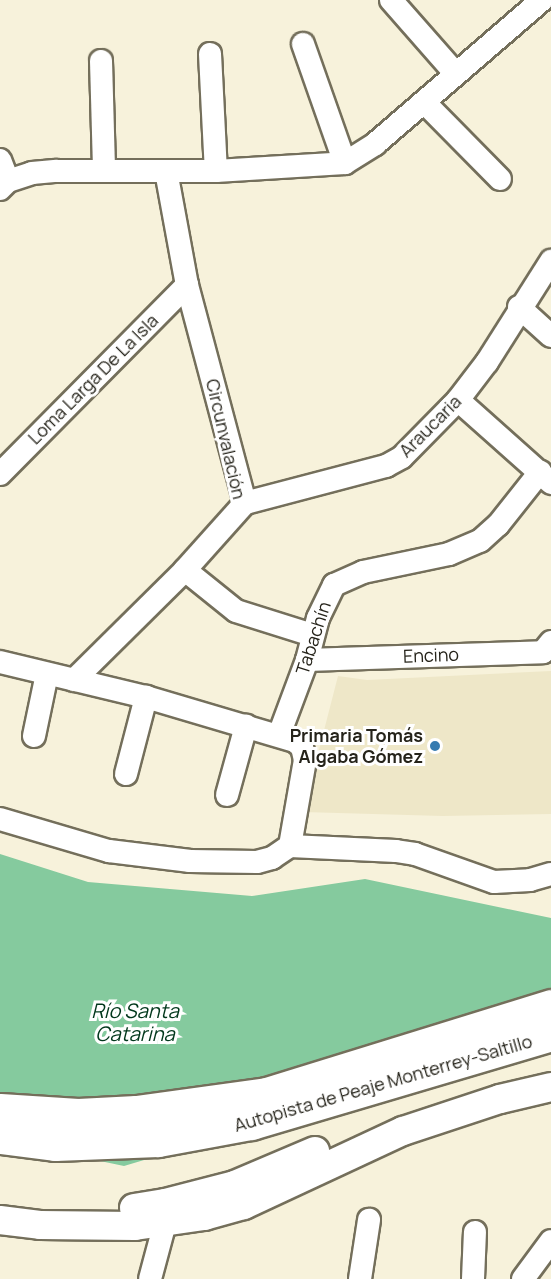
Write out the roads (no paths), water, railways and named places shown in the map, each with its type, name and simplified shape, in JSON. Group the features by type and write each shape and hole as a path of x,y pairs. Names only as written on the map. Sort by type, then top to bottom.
{"highway":[{"name":"Autopista de Peaje Monterrey-Saltillo","path":"0,1110 78,1115 113,1113 202,1105 267,1094 551,1006"},
{"name":"Autopista de Peaje Monterrey-Saltillo","path":"0,1137 55,1144 158,1140 251,1123 551,1035"}],"main road":[{"path":"0,1201 95,1208 136,1208 165,1203 236,1185 407,1110 551,1067"},
{"path":"0,1220 40,1225 135,1226 165,1223 244,1205 402,1131 501,1099 551,1087"}],"street":[{"path":"391,0 456,74"},
{"path":"3,177 104,169 216,171 345,163 375,144 543,0 551,9"},
{"path":"303,44 345,163"},
{"path":"210,54 216,171"},
{"path":"101,61 104,169"},
{"path":"424,102 500,178"},
{"name":"Circunvalación","path":"74,680 185,570 245,503 187,285 166,171"},
{"name":"Araucaria","path":"245,503 386,466 410,450 458,400 487,362 519,307 551,261"},
{"name":"Loma Larga De La Isla","path":"0,474 187,285"},
{"path":"519,307 551,336"},
{"path":"458,400 546,477"},
{"name":"Tabachín","path":"279,735 307,660 312,635 334,585 363,573 449,554 480,541 546,477"},
{"path":"185,570 236,611 312,635"},
{"name":"Encino","path":"307,660 548,648"},
{"path":"0,662 146,697 295,741 302,747 304,754 290,846"},
{"path":"34,735 47,674"},
{"path":"126,774 146,697"},
{"path":"227,795 246,726"},
{"path":"0,819 109,851 190,861 257,862 272,858 290,846 415,854 494,882 530,880 551,874"},
{"path":"360,1279 369,1220"},
{"path":"150,1279 165,1223"},
{"path":"473,1279 475,1232"},
{"path":"524,1279 548,1244"},
{"path":"546,1279 548,1244"}],"water":[{"name":"Río Santa Catarina","path":"0,854 88,882 252,896 365,879 551,918 551,1038 124,1166 0,1140"}],"place":[{"name":"Primaria Tomás Algaba Gómez","path":"435,746"}]}
